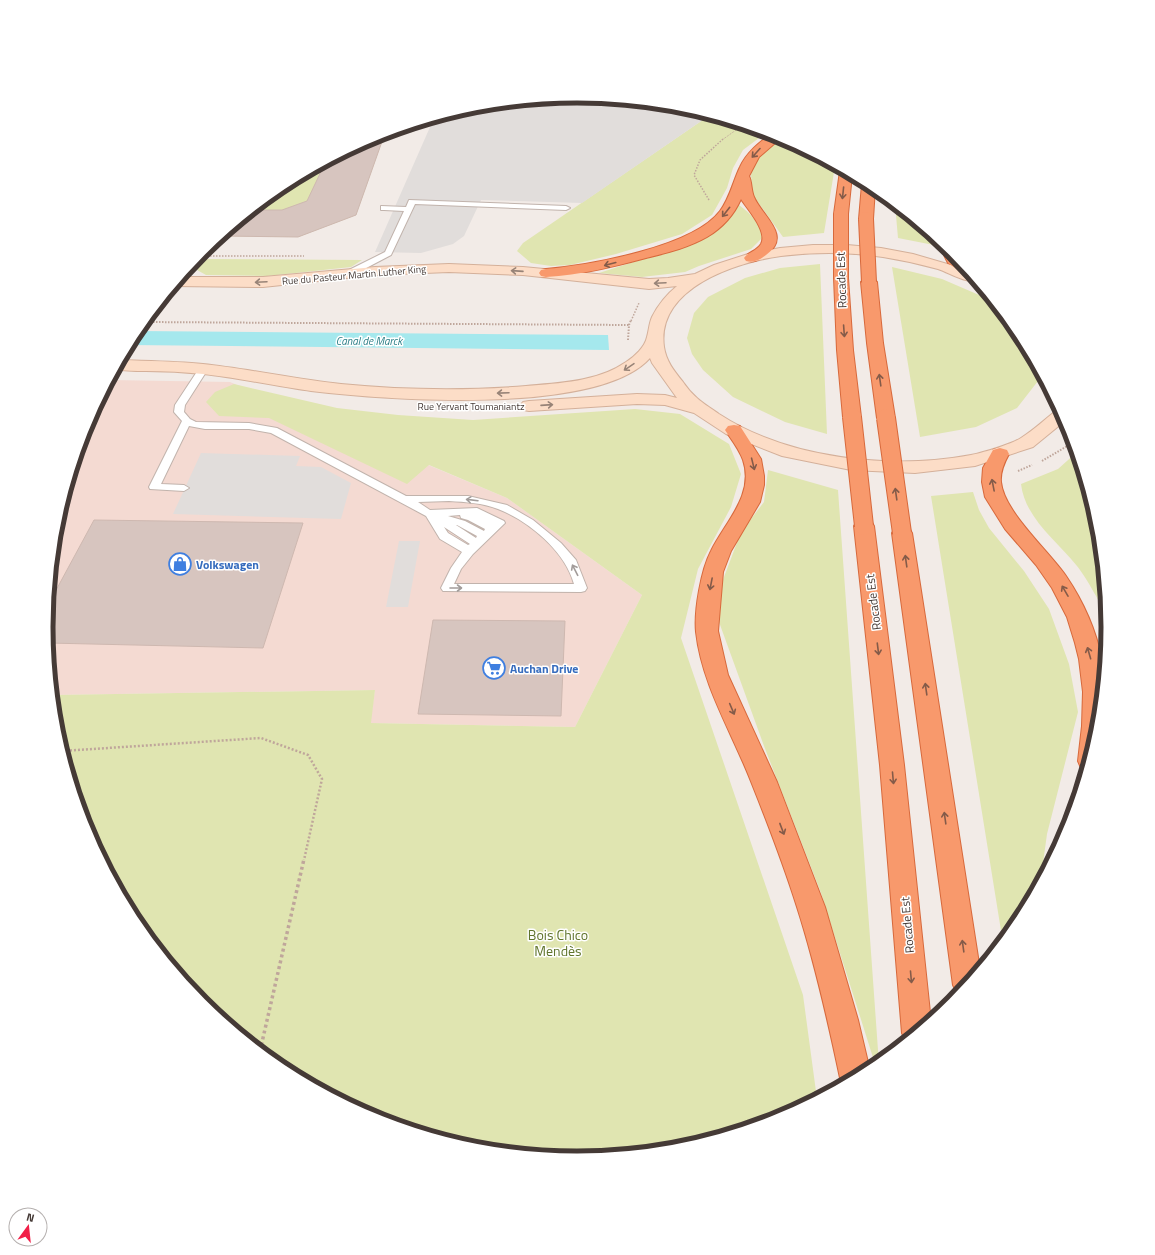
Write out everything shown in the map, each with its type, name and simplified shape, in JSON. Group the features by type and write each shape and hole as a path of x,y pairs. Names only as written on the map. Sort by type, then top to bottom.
{"highway":[{"path":"546,274 593,268 664,249 708,230 724,216 736,198 744,178 746,168 754,154 771,140"},
{"name":"Rocade Est","path":"845,176 842,214 840,278 845,350 892,765 916,1028"},
{"path":"744,178 745,190 748,198 766,224 770,237 769,244 765,250 751,258"},
{"path":"868,191 866,219 873,329 967,978"},
{"path":"734,430 752,459 755,476 754,485 750,502 727,540 713,572 707,631 717,675 764,782 811,908 843,1020 855,1073"},
{"path":"1000,454 995,460 991,473 997,503 1005,517 1042,558 1059,581 1072,604 1091,660 1095,694 1095,713"}],"street":[{"path":"964,274 920,260 862,251 833,249 799,250 751,258 723,266 698,277 679,291 665,308 657,324 655,339 658,356 666,374 679,391 699,408 734,430 770,446 833,462 900,468 943,466 1000,454 1025,444 1046,431 1058,419"},
{"name":"Rue du Pasteur Martin Luther King","path":"183,282 263,282 348,274 449,268 499,269 649,284 668,283 698,277"},
{"name":"Rue Yervant Toumaniantz","path":"123,365 203,369 312,386 390,394 463,395 543,390 591,383 623,372 639,360 650,348 655,339"},
{"name":"Rue Yervant Toumaniantz","path":"245,376 319,394 399,405 482,408 637,399 665,400 699,408"},
{"path":"1046,431 1063,429"}],"lane":[{"path":"348,274 388,253 412,202 566,208"},
{"path":"384,208 408,209"},
{"path":"203,369 180,405 179,412 187,422 205,426 249,426 274,430 430,514 461,523 481,540"},
{"path":"184,488 154,487 187,422"},
{"path":"404,499 459,498 493,503 504,508 525,520 558,545 570,559 579,577 582,588 447,588 456,566 500,523 477,511 430,514"},
{"path":"430,514 444,536 481,540"}],"path":[{"path":"707,194 694,175 697,163 704,155 738,129"},
{"path":"151,322 629,325"},
{"path":"68,750 261,738 308,754 322,779 261,1046"}],"shaded area":[{"path":"578,103 646,107 704,119 582,203 481,200 464,236 453,244 421,253 375,252 431,124 475,113 509,107"},
{"path":"115,380 230,382 507,498 642,595 575,727 370,723 375,690 57,695 53,628 54,593 57,559 63,525 81,459 93,427"},
{"path":"201,453 300,456 296,466 321,467 351,483 341,519 173,514"},
{"path":"399,541 420,541 408,607 386,607"}],"green space":[{"path":"704,119 761,137 743,150 733,168 727,188 712,215 682,234 616,254 570,265 551,266 531,263 517,251 523,243"},
{"path":"382,141 356,215 298,237 229,236 258,211 315,173"},
{"path":"777,143 834,170 824,233 783,237 752,194 751,174 757,157"},
{"path":"739,205 754,219 760,228 762,238 751,249 685,272 642,277 599,273 702,240 723,225"},
{"path":"896,210 936,245 898,238"},
{"path":"205,259 362,260 351,267 268,276 206,275 195,269"},
{"path":"820,264 827,434 785,422 733,397 703,370 692,354 687,338 694,313 708,297 745,278 780,268"},
{"path":"892,267 942,279 985,298 1014,336 1038,377 1038,381 1017,408 976,427 920,437"},
{"name":"Bois Chico Mendès","path":"234,384 337,408 398,415 473,420 635,409 680,414 729,444 741,474 731,507 698,569 681,638 803,995 816,1094 778,1112 746,1124 680,1142 646,1148 578,1152 543,1151 509,1148 475,1142 409,1124 377,1112 315,1082 258,1044 232,1022 183,973 161,947 141,919 123,890 107,859 81,796 63,730 57,695 375,690 371,723 575,727 642,595 507,498 429,465 407,484 269,418 219,416 206,402 215,392"},
{"path":"1073,456 1092,525 1098,559 1101,606 1081,571 1035,518 1028,508 1024,496 1021,484 1058,469"},
{"path":"768,470 838,490 879,1057 874,1060 821,893 764,746 719,622 721,585 741,532 764,502"},
{"path":"973,492 979,510 989,528 1024,571 1049,609 1069,664 1078,712 1047,834 1042,871 1032,890 1002,936 931,496"}],"water":[{"name":"Canal de Marck","path":"145,331 608,335 609,350 135,345"}],"building":[{"path":"382,141 356,215 298,237 229,236 259,210 282,210 307,201 322,169"},
{"name":"Volkswagen","path":"94,520 303,523 263,648 53,643 54,594"},
{"name":"Auchan Drive","path":"433,620 565,621 561,716 418,714"}],"place":[{"name":"Volkswagen","path":"180,564"},
{"name":"Auchan Drive","path":"494,668"}]}
